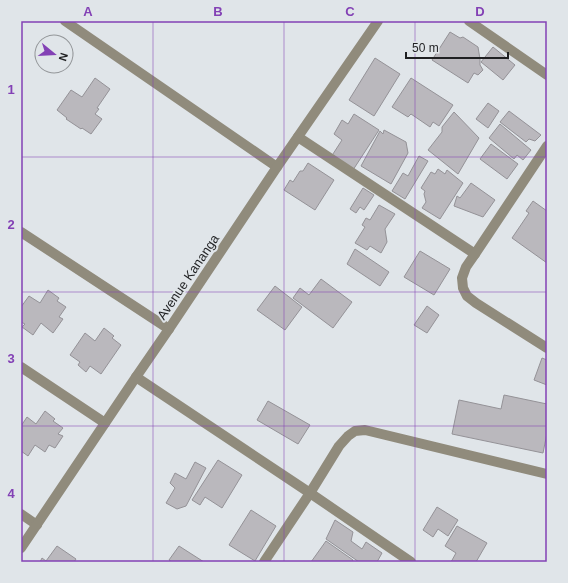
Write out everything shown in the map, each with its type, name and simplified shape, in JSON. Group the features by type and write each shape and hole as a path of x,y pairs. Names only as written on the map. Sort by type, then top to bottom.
{"street":[{"path":"65,21 277,167"},
{"name":"Avenue Kananga","path":"21,548 277,167 378,21"},
{"path":"469,21 547,75"},
{"path":"298,137 475,254"},
{"path":"547,146 466,267 462,278 463,288 467,296 547,348"},
{"path":"21,232 169,329"},
{"path":"21,367 105,423"},
{"path":"136,377 412,562"},
{"path":"264,562 339,446 355,431 365,430 547,474"},
{"path":"21,514 37,525"}],"building":[{"path":"450,32 460,38 463,37 478,47 480,65 483,70 478,75 474,73 468,83 432,60"},
{"path":"493,47 515,65 503,80 481,62"},
{"path":"375,58 400,74 374,116 349,100"},
{"path":"95,78 110,89 97,108 99,109 95,114 102,119 91,134 66,119 67,118 57,110 71,90 82,97"},
{"path":"411,78 453,105 439,126 433,122 430,127 411,114 408,117 392,107"},
{"path":"488,103 499,111 488,128 476,119"},
{"path":"509,111 541,135 535,141 529,139 526,142 500,122"},
{"path":"454,112 479,138 458,174 428,150 442,132 442,127"},
{"path":"354,114 379,130 353,170 331,157 342,140 334,134 342,120 348,124"},
{"path":"500,124 531,150 523,160 517,155 514,159 489,138"},
{"path":"384,130 406,142 408,153 391,184 361,166 380,131 383,134"},
{"path":"491,144 518,164 507,179 480,159"},
{"path":"419,156 428,161 405,199 392,191 403,173 408,176"},
{"path":"308,163 334,180 315,210 284,190 290,180 293,182 300,171 303,171"},
{"path":"438,169 445,174 447,170 463,183 440,219 422,208 426,202 424,194 425,191 421,188 431,172 435,174"},
{"path":"471,183 495,200 483,217 454,206 457,196 460,198"},
{"path":"363,188 374,195 364,210 360,207 356,213 350,209"},
{"path":"533,201 547,211 547,263 512,238 529,213 526,211"},
{"path":"379,205 395,214 385,229 387,242 381,253 370,246 367,250 355,243 365,227 362,225 366,218 370,220"},
{"path":"355,249 389,272 380,286 347,264"},
{"path":"420,251 450,269 434,295 404,277"},
{"path":"321,279 352,302 333,328 293,298 300,288 309,295"},
{"path":"275,286 302,307 285,330 257,310"},
{"path":"48,290 59,298 57,301 66,307 59,317 63,319 53,333 41,323 33,335 22,327 25,324 21,322 21,307 29,296 40,303"},
{"path":"427,306 439,315 427,333 414,325"},
{"path":"104,328 114,336 112,338 121,345 101,374 90,366 86,372 78,365 80,362 70,355 85,333 95,341"},
{"path":"542,358 547,360 547,385 534,380"},
{"path":"504,395 547,404 547,433 543,453 452,434 459,400 501,409"},
{"path":"268,401 310,425 298,444 257,420"},
{"path":"45,411 55,419 53,421 63,428 58,434 63,436 55,448 49,445 45,452 35,445 28,456 21,451 21,426 27,417 36,424"},
{"path":"218,460 242,475 222,508 205,497 200,505 192,500"},
{"path":"195,462 206,468 186,506 177,509 166,503 175,488 170,483 175,473 186,479"},
{"path":"437,507 458,520 448,536 438,529 433,537 423,530"},
{"path":"251,510 276,526 255,561 229,545"},
{"path":"335,520 353,532 351,541 362,549 366,542 382,553 377,562 359,562 326,539"},
{"path":"457,526 487,543 476,562 451,562 456,553 445,546"},
{"path":"326,541 353,560 352,562 311,562"},
{"path":"57,546 76,559 74,562 40,562 42,558 46,561"},
{"path":"179,546 204,562 172,562 169,560"}]}
